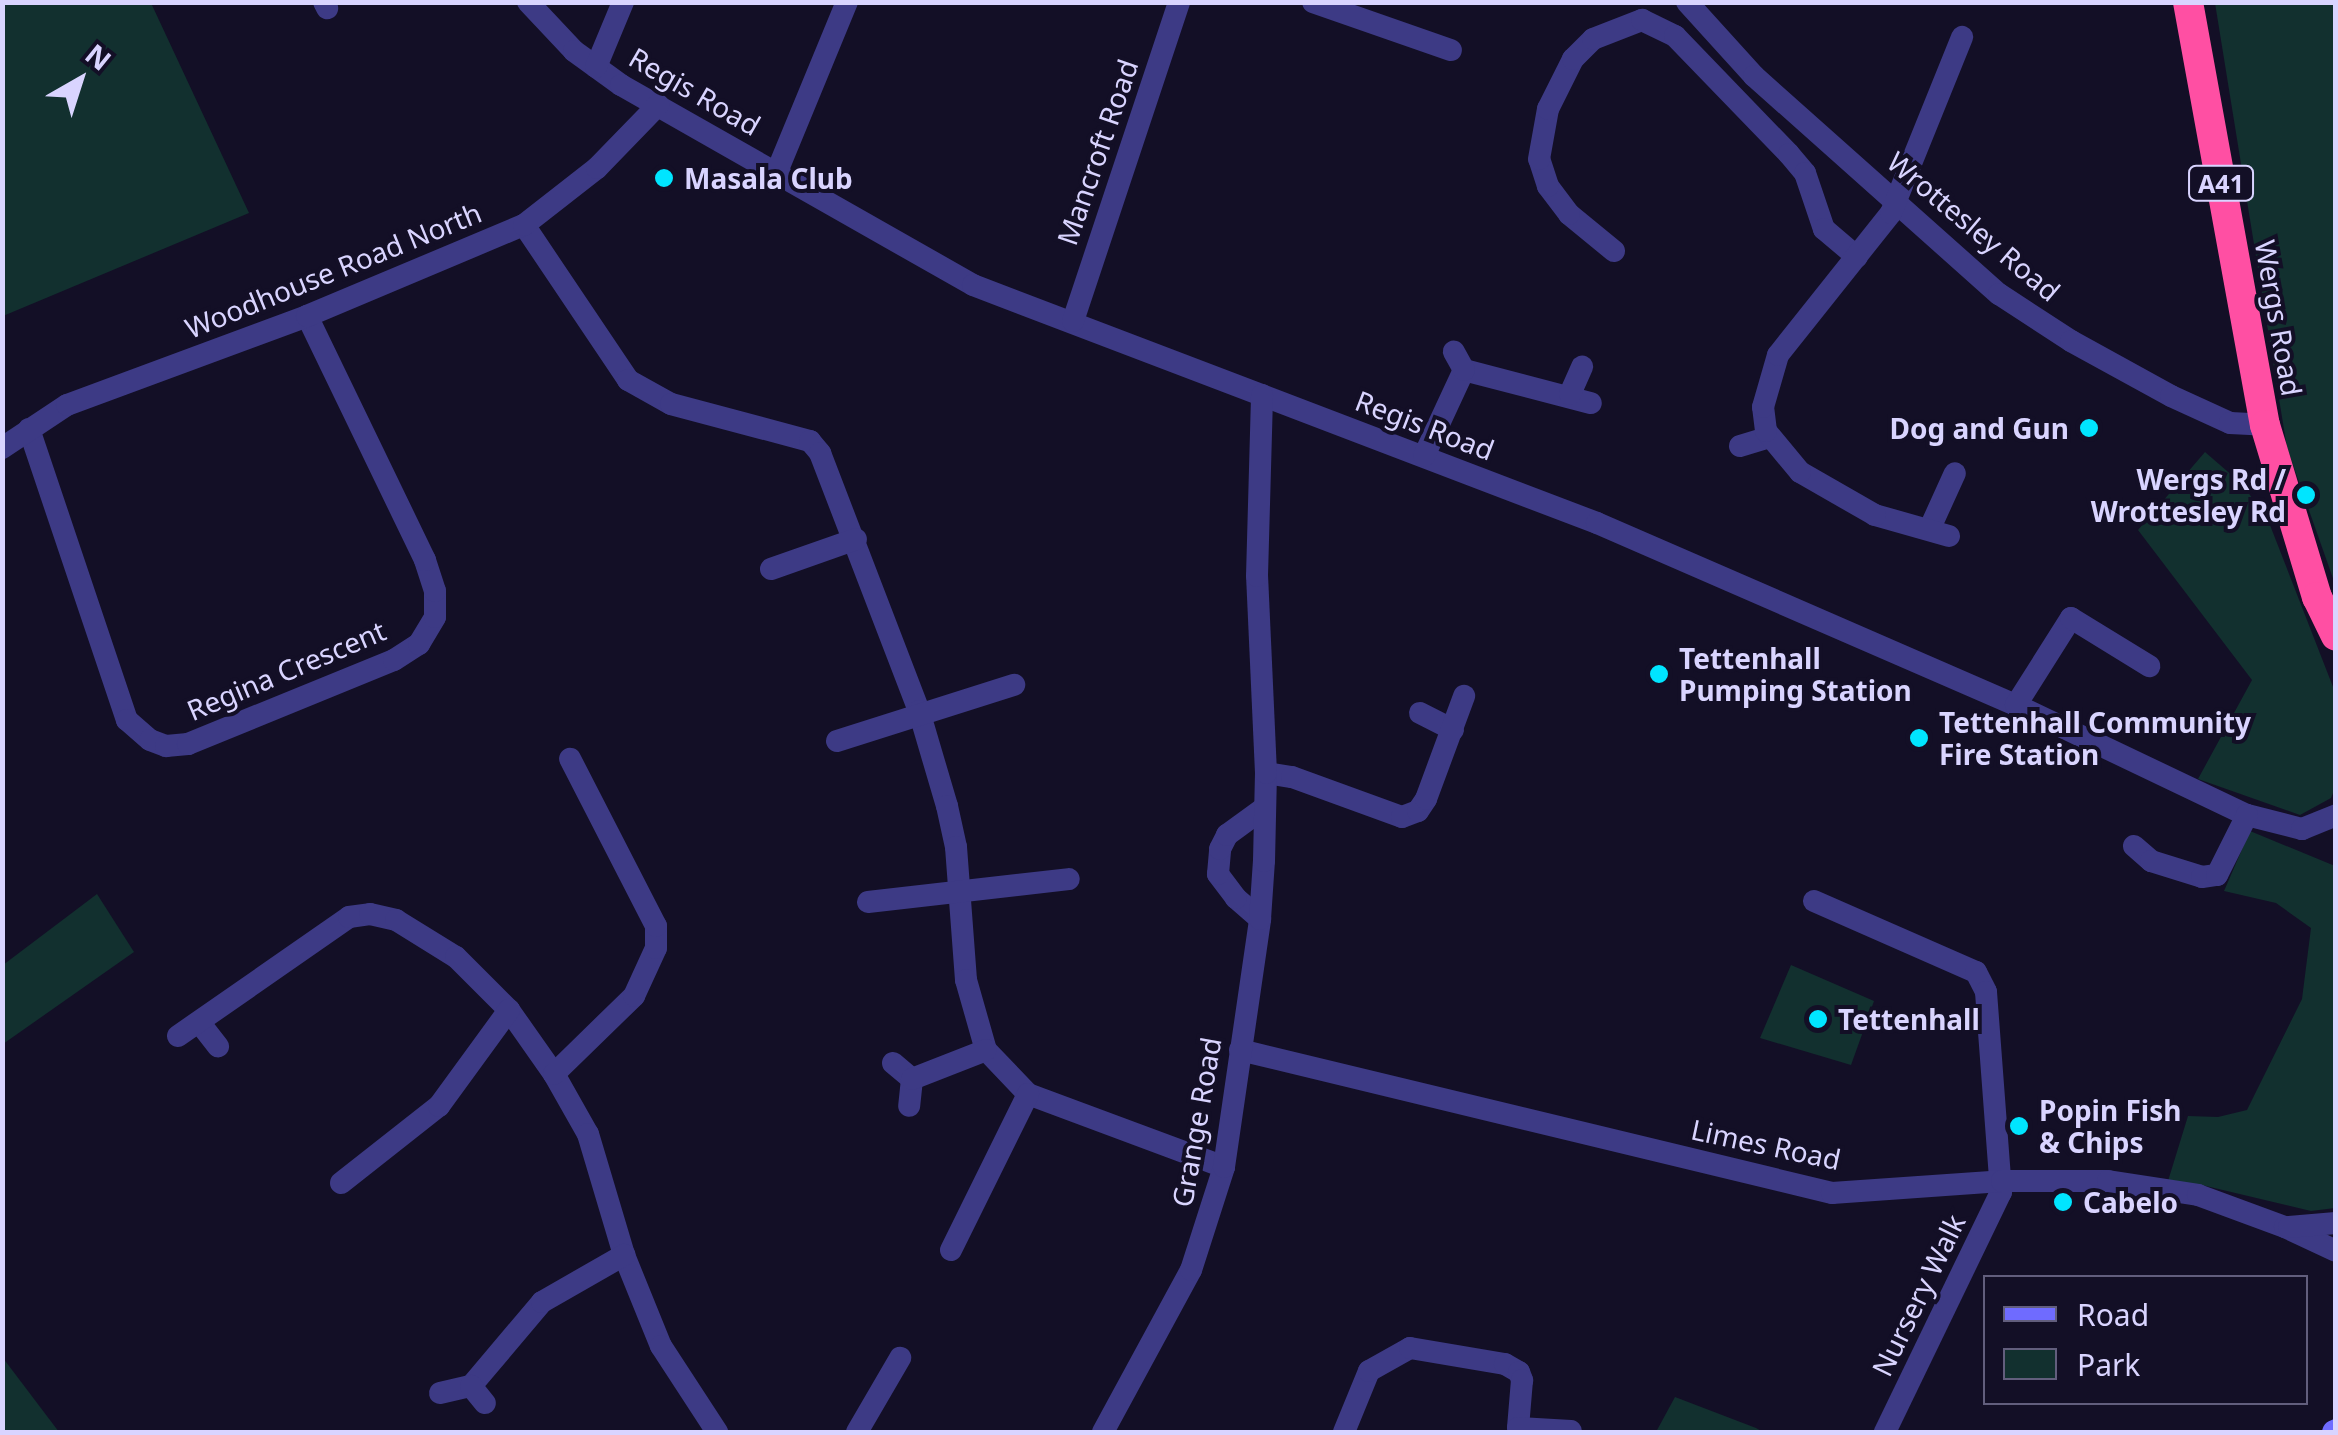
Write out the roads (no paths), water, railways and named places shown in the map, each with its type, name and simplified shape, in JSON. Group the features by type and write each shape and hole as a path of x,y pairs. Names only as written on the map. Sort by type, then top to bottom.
{"highway":[{"name":"Wergs Road","path":"2188,2 2265,424 2318,597 2336,636"}],"street":[{"name":"Regis Road","path":"528,2 556,34 596,67 973,285 1597,523 2016,705 2246,815 2302,828 2334,820"},
{"path":"596,67 623,2"},
{"path":"776,174 847,2"},
{"name":"Mancroft Road","path":"1072,321 1179,2"},
{"path":"1313,2 1451,50"},
{"name":"Wrottesley Road","path":"1687,2 1754,76 1999,294 2070,342 2230,423 2265,424"},
{"path":"1614,251 1580,238 1548,186 1539,159 1548,109 1560,79 1593,39 1642,20 1674,36 1789,154 1806,173 1824,229 1856,257"},
{"path":"1955,473 1939,532 1875,515 1800,472 1770,437 1763,407 1778,355 1897,201 1962,37"},
{"name":"Woodhouse Road North","path":"2,448 67,405 307,316 524,224 597,168 658,104"},
{"path":"524,224 628,380 672,404 810,441 820,453 920,711 947,806 960,891 966,980 986,1050 1028,1094 1224,1166"},
{"name":"Regina Crescent","path":"29,429 127,720 150,740 166,746 188,744 394,660 419,644 434,617 435,591 426,560 307,316"},
{"path":"1424,456 1459,361 1580,398 1582,367"},
{"name":"Grange Road","path":"1103,1432 1191,1270 1224,1166 1260,919 1266,772 1257,576 1262,395"},
{"path":"1740,446 1770,437"},
{"path":"771,569 856,539"},
{"path":"2016,705 2071,618 2150,666"},
{"path":"832,742 1014,684"},
{"path":"1266,772 1292,777 1402,816 1418,811 1464,696"},
{"path":"1420,713 1453,730"},
{"path":"554,1074 634,996 656,948 656,926 571,775"},
{"path":"1260,919 1236,898 1218,874 1220,849 1228,835 1264,808"},
{"path":"2134,846 2151,862 2202,877 2217,876 2246,815"},
{"path":"863,900 1069,879"},
{"path":"1814,901 1976,972 1986,992 2002,1181"},
{"path":"178,1036 349,917 370,914 396,920 456,957 508,1010 554,1074 588,1134 624,1255 661,1346 718,1432"},
{"path":"341,1184 368,1179 439,1106 508,1010"},
{"path":"198,1022 218,1046"},
{"path":"912,1079 986,1050"},
{"name":"Limes Road","path":"1240,1050 1832,1193 2002,1181 2124,1183 2198,1195 2285,1227 2336,1252"},
{"path":"893,1063 912,1079"},
{"path":"909,1106 912,1079"},
{"path":"951,1250 1028,1094"},
{"name":"Nursery Walk","path":"1885,1432 2002,1181"},
{"name":"Limes Road","path":"2285,1227 2336,1223"},
{"path":"440,1392 478,1394 542,1302 624,1255"},
{"path":"1470,1357 1475,1332"},
{"path":"1344,1432 1369,1371 1410,1348 1492,1360 1519,1372 1522,1380 1518,1428 1571,1431"},
{"path":"857,1432 900,1358"}],"place":[{"name":"Masala Club","path":"664,178"},
{"name":"Dog and Gun","path":"2089,428"},
{"name":"Wergs Rd / Wrottesley Rd","path":"2306,495"},
{"name":"Tettenhall Pumping Station","path":"1659,674"},
{"name":"Tettenhall Community Fire Station","path":"1919,738"},
{"name":"Tettenhall","path":"1818,1019"},
{"name":"Popin Fish & Chips","path":"2019,1126"},
{"name":"Cabelo","path":"2063,1202"}]}
